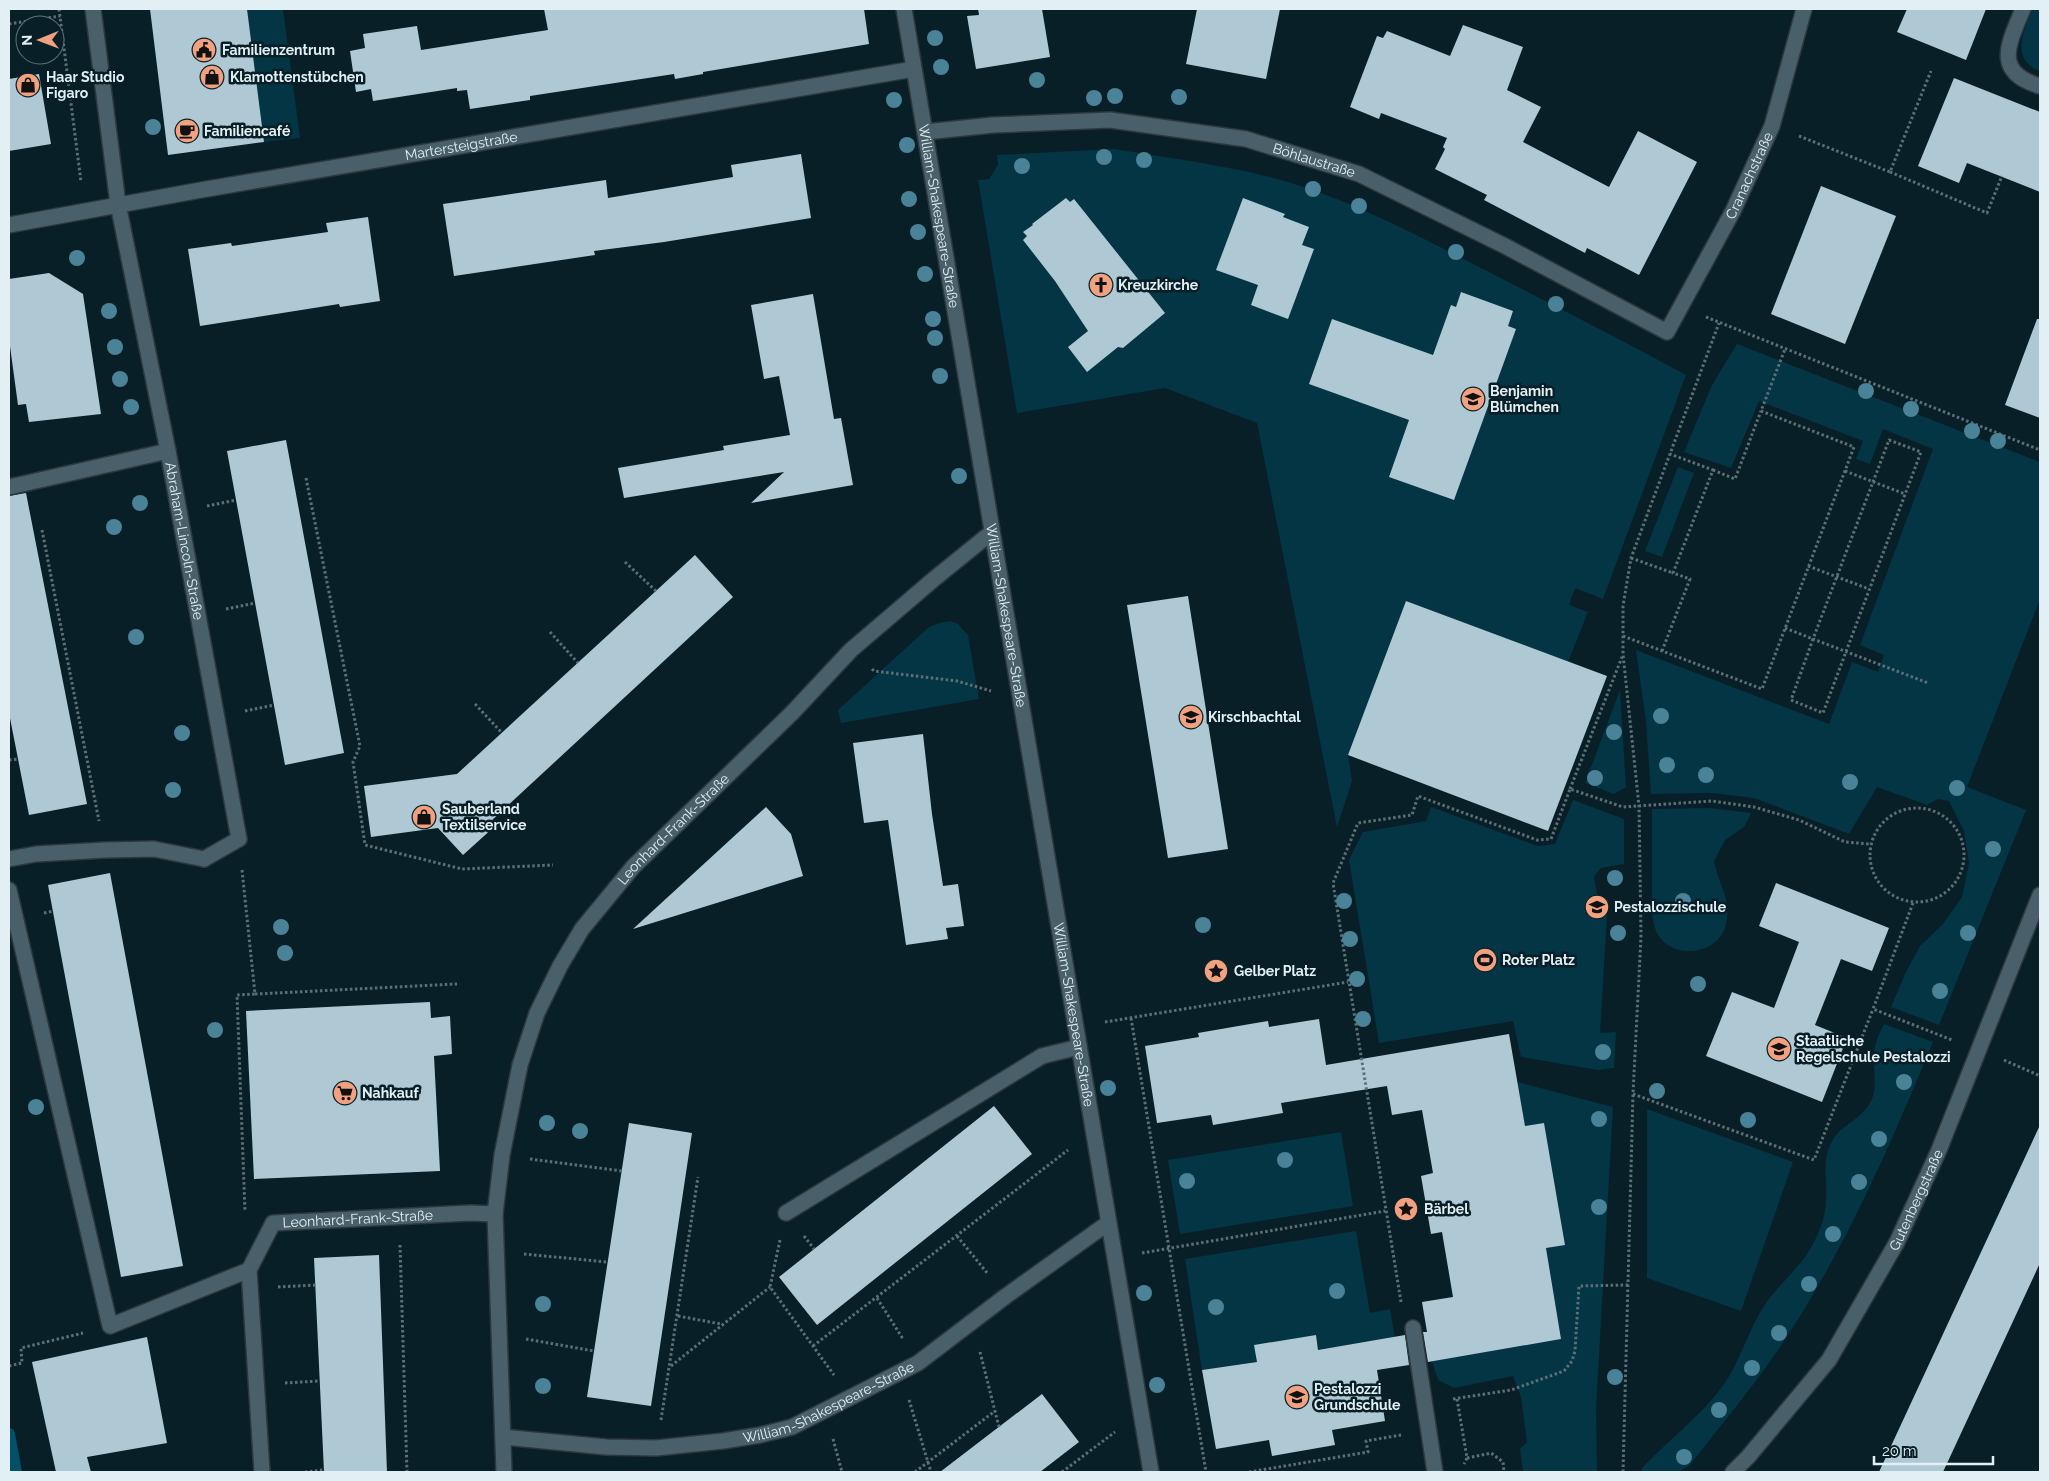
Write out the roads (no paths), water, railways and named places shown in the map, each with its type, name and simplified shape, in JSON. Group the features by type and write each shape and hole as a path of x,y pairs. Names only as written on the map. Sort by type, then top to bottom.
{"street":[{"name":"Abraham-Lincoln-Straße","path":"9,859 36,854 154,849 204,859 239,839 168,451 118,204 93,9"},
{"name":"William-Shakespeare-Straße","path":"904,9 1151,1472"},
{"name":"Cranachstraße","path":"1667,332 1733,211 1772,126 1804,9"},
{"path":"2023,9 2009,42 2007,58 2012,70 2033,84 2040,86"},
{"name":"Martersteigstraße","path":"9,225 118,204 914,69"},
{"name":"Böhlaustraße","path":"925,132 993,125 1110,120 1246,139 1359,174 1505,246 1667,332"},
{"path":"9,487 168,451"},
{"name":"Leonhard-Frank-Straße","path":"504,1472 495,1214 502,1155 520,1065 538,1013 560,966 582,929 633,867 792,713 851,650 992,532"},
{"path":"9,890 110,1326 249,1270 262,1472"},
{"name":"Gutenbergstraße","path":"1733,1472 1748,1457 1829,1360 1897,1242 1939,1150 2040,895"},
{"path":"786,1212 1042,1056 1078,1047"},
{"name":"Leonhard-Frank-Straße","path":"249,1270 273,1223 470,1213 495,1214"},
{"name":"William-Shakespeare-Straße","path":"503,1437 606,1447 656,1448 760,1435 792,1427 851,1399 918,1363 1006,1296 1108,1223"},
{"path":"1413,1328 1435,1472"}],"waterway":[{"path":"9,1434 16,1472"}],"place":[{"name":"Familienzentrum","path":"204,50"},
{"name":"Klamottenstübchen","path":"212,77"},
{"name":"Haar Studio Figaro","path":"28,85"},
{"name":"Familiencafé","path":"187,131"},
{"name":"Kreuzkirche","path":"1101,285"},
{"name":"Benjamin Blümchen","path":"1473,399"},
{"name":"Kirschbachtal","path":"1191,717"},
{"name":"Sauberland Textilservice","path":"424,817"},
{"name":"Pestalozzischule","path":"1597,907"},
{"name":"Roter Platz","path":"1485,960"},
{"name":"Gelber Platz","path":"1216,971"},
{"name":"Staatliche Regelschule Pestalozzi","path":"1779,1049"},
{"name":"Nahkauf","path":"345,1093"},
{"name":"Bärbel","path":"1406,1209"},
{"name":"Pestalozzi Grundschule","path":"1297,1397"}]}
